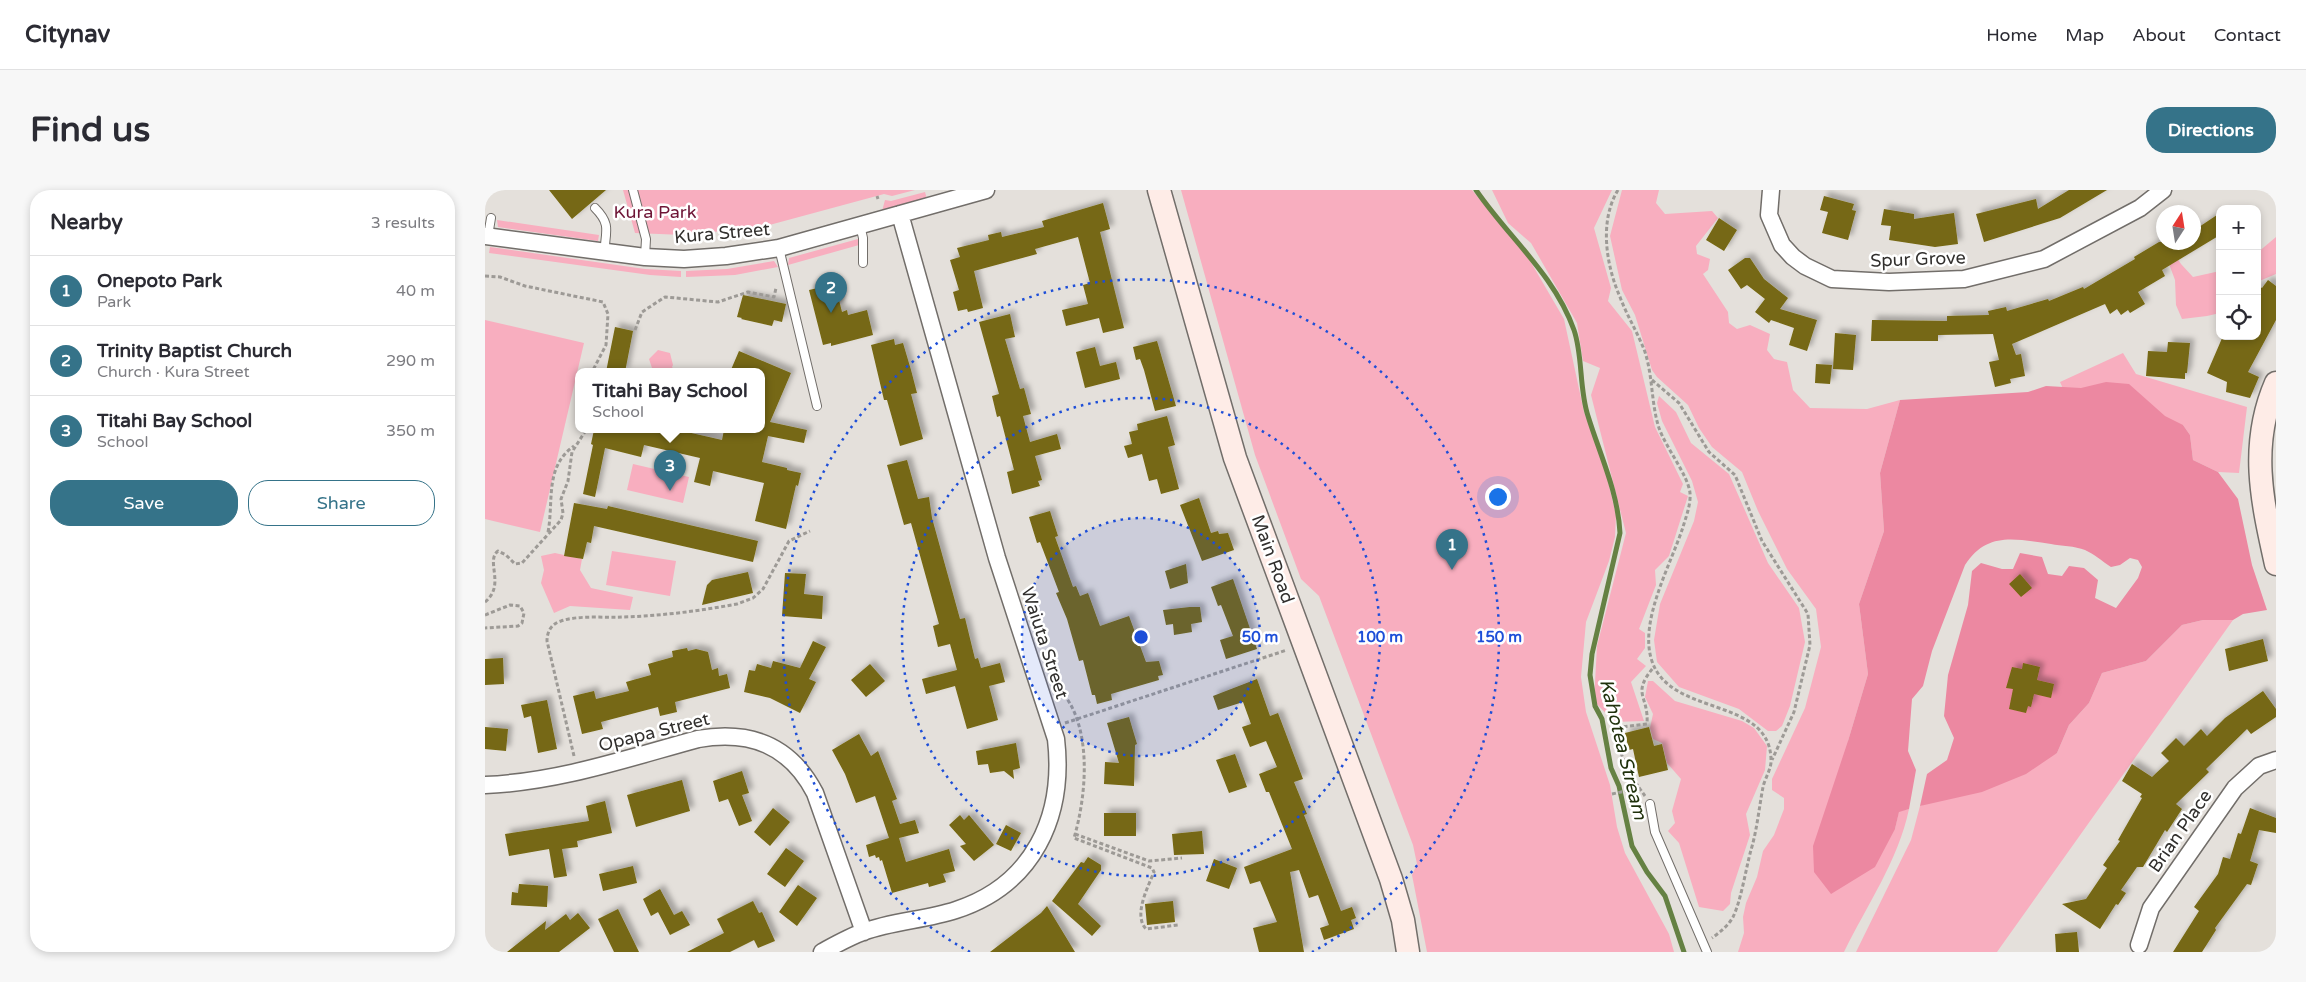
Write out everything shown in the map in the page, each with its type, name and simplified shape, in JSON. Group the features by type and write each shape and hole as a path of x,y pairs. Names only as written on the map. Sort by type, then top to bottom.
{"main road":[{"name":"Main Road","path":"1159,190 1235,458 1391,879 1403,920 1408,952"},
{"path":"2276,383 2265,417 2259,465 2262,503 2276,564"}],"street":[{"name":"Kura Street","path":"487,236 645,257 684,259 749,254 779,248 986,190"},
{"name":"Spur Grove","path":"1771,190 1769,215 1782,245 1793,257 1805,266 1831,279 1889,282 1964,279 2045,260 2140,208 2163,190"},
{"name":"Waiuta Street","path":"822,952 864,932 955,910 991,894 1023,866 1037,846 1052,814 1058,785 1059,762 1056,740 997,558 900,214"},
{"name":"Opapa Street","path":"485,785 530,782 560,777 698,739 720,735 740,736 760,742 775,748 789,758 808,779 815,793 864,932"},
{"name":"Brian Place","path":"2139,945 2151,908 2235,788 2259,766 2276,760"}],"lane":[{"path":"633,190 646,239 645,257"},
{"path":"595,208 604,216 607,224 604,253"},
{"path":"487,236 491,218"},
{"path":"860,225 863,238 863,263"},
{"path":"779,248 817,406"},
{"path":"1650,804 1655,832 1706,948"}],"path":[{"path":"1618,190 1612,200 1605,231 1609,259 1619,295 1645,351 1652,380 1654,408 1659,428 1690,494 1687,515 1679,541 1659,589 1650,630 1650,655 1655,672 1671,688 1690,699 1743,717 1757,728 1768,742 1771,760"},
{"path":"485,276 500,277 525,286 538,287 603,302 609,314 606,344 594,368"},
{"path":"635,330 642,312 665,298 718,302 749,292 775,297 777,283"},
{"path":"1652,380 1679,403 1709,452 1735,475 1762,541 1808,614 1810,645 1794,712 1771,760 1755,834 1733,916 1706,948"},
{"path":"548,533 549,497 556,469 563,456 584,433"},
{"path":"485,602 491,596 494,588 488,563 491,557 499,551 515,564 522,563 562,516 561,499 568,481 574,446"},
{"path":"574,756 547,641 547,636 552,626 559,621 574,618 624,617 737,604 753,598 763,589 789,541 809,531"},
{"path":"485,615 510,605 520,606 525,613 522,623 518,626 485,628"},
{"path":"1071,722 1288,650"},
{"path":"1650,804 1633,779 1617,741 1618,732 1622,727 1647,724 1648,714 1641,688 1643,680 1654,667"},
{"path":"1049,684 1058,688 1078,719 1084,760 1084,786 1080,819 1074,838 1152,868 1154,872 1141,906 1143,925 1146,928 1179,925"},
{"path":"1613,794 1639,788"},
{"path":"1075,834 1149,861 1183,858"}],"green space":[{"name":"Kura Park","path":"623,190 915,190 892,196 884,194 762,227 683,235 635,233"},
{"path":"1181,190 1472,190 1529,259 1564,319 1584,412 1605,469 1616,515 1615,537 1609,561 1586,622 1581,677 1586,712 1610,785 1617,827 1625,853 1669,934 1674,952 1427,952 1412,875 1417,864 1413,845 1319,596 1301,579 1255,455"},
{"path":"1492,190 1612,190 1594,228 1611,288 1608,301 1632,331 1655,427 1683,484 1680,492 1688,496 1669,556 1655,570 1656,585 1639,629 1645,633 1645,648 1637,659 1646,666 1631,682 1644,721 1614,722 1594,701 1597,646 1626,533 1591,395 1600,368 1583,361 1577,323 1531,243 1508,223"},
{"path":"1622,190 1659,190 1656,203 1665,214 1712,211 1718,218 1696,246 1697,254 1710,259 1708,270 1703,274 1728,312 1729,323 1737,329 1750,325 1770,334 1767,350 1774,359 1787,362 1793,390 1810,408 1867,409 1900,400 1880,473 1884,531 1859,604 1868,674 1848,741 1895,829 1899,811 1909,809 1890,865 1844,952 1738,952 1744,933 1743,917 1746,903 1757,877 1763,851 1774,835 1784,809 1784,798 1772,790 1772,779 1805,708 1821,647 1816,609 1787,569 1758,511 1742,472 1712,447 1699,428 1688,405 1657,377 1652,370 1635,315 1622,290 1610,236"},
{"path":"925,192 927,199 882,211 885,200 891,201"},
{"path":"497,220 599,235 598,241 498,227"},
{"path":"2276,237 2276,274 2261,280 2261,250"},
{"path":"858,239 859,245 788,265 789,258"},
{"path":"490,247 645,269 681,271 681,277 650,275 489,253"},
{"path":"2172,250 2193,277 2216,272 2216,314 2182,319 2176,305 2175,280 2165,253"},
{"path":"774,261 778,267 735,275 686,277 686,271 727,269"},
{"path":"485,320 584,343 578,368 575,368 575,382 540,532 485,519"},
{"path":"658,350 670,353 673,368 652,368 649,359"},
{"path":"2123,353 2136,374 2247,407 2239,473 2218,472 2193,460 2190,435 2183,425 2080,426 2060,382"},
{"path":"1659,396 1676,412 1691,443 1729,474 1768,563 1799,608 1805,642 1790,706 1782,726 1776,731 1768,731 1739,709 1679,687 1657,662 1654,640 1660,604 1694,521 1698,502 1692,481 1662,421 1657,403"},
{"path":"633,464 689,477 683,503 627,490"},
{"path":"612,551 676,561 670,596 606,585"},
{"path":"555,553 582,559 580,570 591,588 633,597 630,610 570,606 554,613 541,583 544,570 541,556"},
{"path":"2203,620 2233,620 1997,952 1856,952 1911,840 1920,806 2057,753 2069,725 2089,703 2102,673 2146,661 2182,625"},
{"path":"1648,681 1653,681 1675,701 1742,721 1754,728 1767,746 1765,770 1746,814 1750,835 1731,893 1730,904 1723,911 1699,907 1679,843 1668,831 1675,823 1672,811 1681,779 1667,763 1662,743 1653,739 1650,728 1653,714 1645,697"}],"shaded area":[{"path":"2106,382 2129,384 2165,416 2183,425 2190,435 2193,460 2218,472 2238,499 2252,565 2267,610 2243,614 2233,620 2203,620 2182,625 2146,661 2102,673 2089,703 2069,725 2057,753 2026,774 1982,792 1920,806 1927,774 1947,760 1954,738 1944,716 1948,675 1968,605 1972,571 1981,563 2002,569 2013,569 2020,553 2042,557 2048,574 2062,576 2069,566 2084,568 2098,580 2095,598 2116,608 2138,578 2142,567 2138,560 2130,558 2120,565 2111,567 2085,550 2025,540 2003,540 1992,542 1983,547 1965,565 1932,651 1923,686 1912,699 1908,751 1916,770 1909,809 1899,812 1895,829 1875,867 1831,894 1814,872 1813,846 1868,674 1859,604 1884,531 1880,473 1900,400 2028,392 2046,386 2081,388"}],"building":[{"path":"549,190 606,190 572,219"},
{"path":"2069,190 2107,190 2060,218 1984,242 1976,214 2036,199 2038,209"},
{"path":"1824,196 1854,204 1852,210 1856,211 1848,240 1822,233 1828,212 1820,210"},
{"path":"1103,203 1110,229 1100,232 1124,328 1103,333 1099,318 1066,326 1062,310 1088,304 1083,285 1090,283 1078,237 1035,249 1037,254 974,271 983,308 968,312 967,309 958,311 953,292 959,290 950,260 960,257 957,248 989,240 988,235 1001,232 1002,237 1044,227 1042,221"},
{"path":"1884,209 1914,214 1914,219 1954,213 1958,244 1935,247 1889,240 1891,226 1881,225"},
{"path":"2216,216 2216,237 2201,246 2201,226"},
{"path":"1719,218 1737,230 1724,251 1706,240"},
{"path":"2156,244 2156,250 2195,250 2162,270 2165,276 2138,292 2145,304 2130,313 2128,310 2121,315 2117,309 2110,314 2105,304 2012,344 2016,355 2021,354 2025,376 2010,379 2011,383 1995,387 1989,362 1999,360 1993,334 1938,335 1938,341 1871,341 1872,320 1947,321 1947,316 1989,315 1988,311 2006,307 2007,311 2048,299 2049,301 2083,287 2084,289 2135,259 2134,257"},
{"path":"1745,258 1750,258 1764,279 1788,298 1780,309 1817,320 1807,351 1789,345 1794,328 1771,320 1769,323 1755,312 1765,299 1747,285 1741,289 1728,270"},
{"path":"2268,280 2276,286 2276,320 2248,372 2259,377 2250,398 2226,392 2227,382 2207,373 2221,340 2261,340 2262,288"},
{"path":"835,284 842,312 847,310 848,315 867,310 873,335 831,346 831,343 823,345 809,290"},
{"path":"743,295 786,304 782,322 774,320 772,326 737,317"},
{"path":"1010,314 1015,337 1005,339 1020,389 1024,388 1031,414 1023,416 1030,442 1057,434 1061,449 1035,456 1042,480 1038,481 1040,486 1012,494 1007,472 1014,470 1000,416 997,417 992,396 999,394 979,322"},
{"path":"615,327 633,331 626,368 607,368"},
{"path":"1835,333 1856,335 1853,370 1833,369"},
{"path":"894,339 895,345 903,343 911,370 917,393 911,394 923,439 900,446 887,400 884,400 871,345"},
{"path":"1157,341 1176,406 1155,411 1144,370 1140,359 1136,360 1133,347"},
{"path":"2168,342 2190,343 2185,379 2146,376 2148,351 2167,352"},
{"path":"1095,347 1100,366 1116,362 1120,379 1085,388 1076,352"},
{"path":"739,351 791,373 770,422 807,430 804,443 768,436 762,462 801,473 798,486 796,485 786,529 755,521 764,483 713,471 710,486 694,482 700,458 644,445 641,457 605,448 595,497 583,494 593,445 591,444 593,433 691,433 722,440 723,433 765,433 765,368 732,368"},
{"path":"1816,364 1832,365 1830,384 1815,383"},
{"path":"1167,416 1175,445 1168,447 1179,489 1161,494 1157,479 1149,481 1142,454 1128,458 1124,446 1132,444 1129,432 1138,430 1137,424"},
{"path":"907,460 918,499 929,497 932,518 960,619 965,618 975,659 978,658 981,668 1000,663 1005,682 989,686 998,720 967,729 955,686 926,694 922,679 957,670 950,644 938,647 933,626 939,624 911,523 904,525 887,465"},
{"path":"1199,498 1211,533 1218,531 1219,534 1228,533 1234,550 1202,561 1180,505"},
{"path":"574,503 607,509 608,506 758,541 753,562 594,526 591,543 587,542 583,559 564,556"},
{"path":"1050,511 1058,536 1055,537 1073,587 1076,586 1080,596 1088,593 1100,626 1129,616 1146,662 1159,661 1163,675 1158,676 1159,680 1111,694 1112,700 1097,704 1095,695 1092,695 1083,660 1079,661 1067,619 1056,593 1059,592 1040,542 1037,543 1029,517"},
{"path":"1186,564 1188,583 1170,589 1165,571"},
{"path":"748,572 753,593 702,605 707,585 712,580"},
{"path":"785,573 806,574 804,594 823,596 822,619 782,616"},
{"path":"2020,574 2032,588 2021,597 2009,584"},
{"path":"1233,579 1257,649 1226,659 1220,640 1233,636 1221,605 1218,606 1211,587"},
{"path":"1200,607 1202,622 1191,624 1192,632 1174,635 1173,624 1166,625 1163,610"},
{"path":"2263,639 2268,661 2229,671 2225,649"},
{"path":"813,641 826,647 809,679 816,682 800,713 770,698 744,692 749,670 755,671 757,664 771,668 773,661 800,668"},
{"path":"687,648 688,651 696,649 708,652 712,670 718,668 719,676 727,674 730,688 675,702 677,712 660,716 658,707 601,722 603,729 582,734 573,696 594,691 596,699 629,691 626,682 651,675 648,664 673,657 672,651"},
{"path":"503,658 504,684 485,685 485,659"},
{"path":"2023,663 2040,667 2037,680 2054,684 2051,698 2034,694 2031,707 2028,706 2026,713 2009,709 2013,689 2006,688 2012,667 2022,669"},
{"path":"870,664 885,681 866,697 851,680"},
{"path":"1257,679 1270,716 1278,713 1303,779 1294,782 1307,814 1304,815 1341,911 1352,907 1356,918 1351,920 1354,929 1324,940 1320,928 1329,925 1318,895 1309,898 1299,870 1290,872 1304,952 1259,952 1253,928 1277,922 1260,881 1250,884 1244,867 1292,849 1269,792 1266,792 1259,774 1277,767 1266,741 1250,747 1242,727 1251,724 1243,702 1218,710 1213,696"},
{"path":"2263,691 2276,709 2276,717 2251,734 2247,729 2206,769 2209,772 2176,804 2182,809 2167,832 2165,830 2143,867 2137,867 2121,890 2126,893 2118,905 2116,904 2100,929 2062,904 2086,899 2107,868 2103,865 2120,841 2118,840 2142,798 2140,797 2142,794 2122,781 2132,764 2152,777 2169,761 2161,753 2176,738 2184,746 2201,729 2207,736 2225,718"},
{"path":"547,700 557,749 538,753 531,716 524,718 521,705"},
{"path":"1129,717 1137,744 1135,745 1134,786 1104,784 1105,762 1119,763 1107,723"},
{"path":"485,727 508,729 506,751 485,749"},
{"path":"1649,727 1654,746 1662,744 1668,770 1639,777 1633,749 1629,750 1625,733"},
{"path":"859,734 871,756 878,751 897,799 892,801 900,824 915,820 919,833 899,838 906,862 949,849 955,871 943,874 946,882 929,887 928,883 892,893 882,860 880,861 879,857 876,858 875,855 869,857 866,845 889,838 875,796 856,803 845,774 832,750"},
{"path":"1016,743 1020,768 1013,770 1014,779 1004,771 990,773 988,764 978,765 976,751"},
{"path":"1235,754 1247,787 1229,793 1216,760"},
{"path":"742,771 749,793 742,795 752,821 739,826 728,799 719,802 713,781"},
{"path":"682,780 690,811 636,827 627,795"},
{"path":"605,801 612,833 577,841 578,847 562,849 567,876 554,878 549,849 509,856 505,834 589,821 586,806"},
{"path":"773,808 790,822 770,846 754,832"},
{"path":"2250,808 2276,818 2276,833 2259,830 2250,861 2258,864 2251,885 2247,884 2215,928 2216,930 2202,952 2173,952 2199,911 2194,907 2218,874 2223,857 2230,859 2238,833 2241,834"},
{"path":"1104,813 1136,813 1136,836 1104,836"},
{"path":"960,815 964,820 969,815 994,845 974,861 960,846 966,844 949,825"},
{"path":"1006,825 1021,833 1011,851 996,844"},
{"path":"1202,831 1204,854 1174,855 1172,834"},
{"path":"786,848 804,861 785,887 767,874"},
{"path":"1088,857 1101,865 1101,870 1078,904 1101,926 1092,936 1052,901 1081,862 1084,863"},
{"path":"1214,859 1237,868 1229,889 1206,881"},
{"path":"633,866 637,883 603,891 599,874"},
{"path":"519,884 548,886 547,907 511,905 512,892 518,893"},
{"path":"798,885 817,898 797,926 779,912"},
{"path":"660,889 674,915 682,911 690,925 670,935 658,912 651,916 643,899"},
{"path":"753,901 759,913 762,912 775,941 758,948 754,940 730,952 687,952 724,933 717,919"},
{"path":"1173,901 1175,922 1147,925 1145,904"},
{"path":"1047,906 1075,952 990,952 1041,913"},
{"path":"618,909 639,952 614,952 598,919"},
{"path":"578,913 590,928 559,952 507,952 546,921 545,930 566,914 570,920"},
{"path":"2077,932 2079,952 2056,952 2055,934"}],"waterway":[{"name":"Kahotea Stream","path":"1476,190 1543,273 1565,310 1577,340 1585,406 1612,488 1619,518 1620,533 1592,654 1590,675 1595,706 1602,719 1611,768 1619,786 1632,846 1647,872 1665,896 1684,952"}],"place":[{"name":"Trinity Baptist Church","path":"831,313"},
{"name":"Titahi Bay School","path":"670,491"},
{"name":"Onepoto Park","path":"1452,570"}]}
